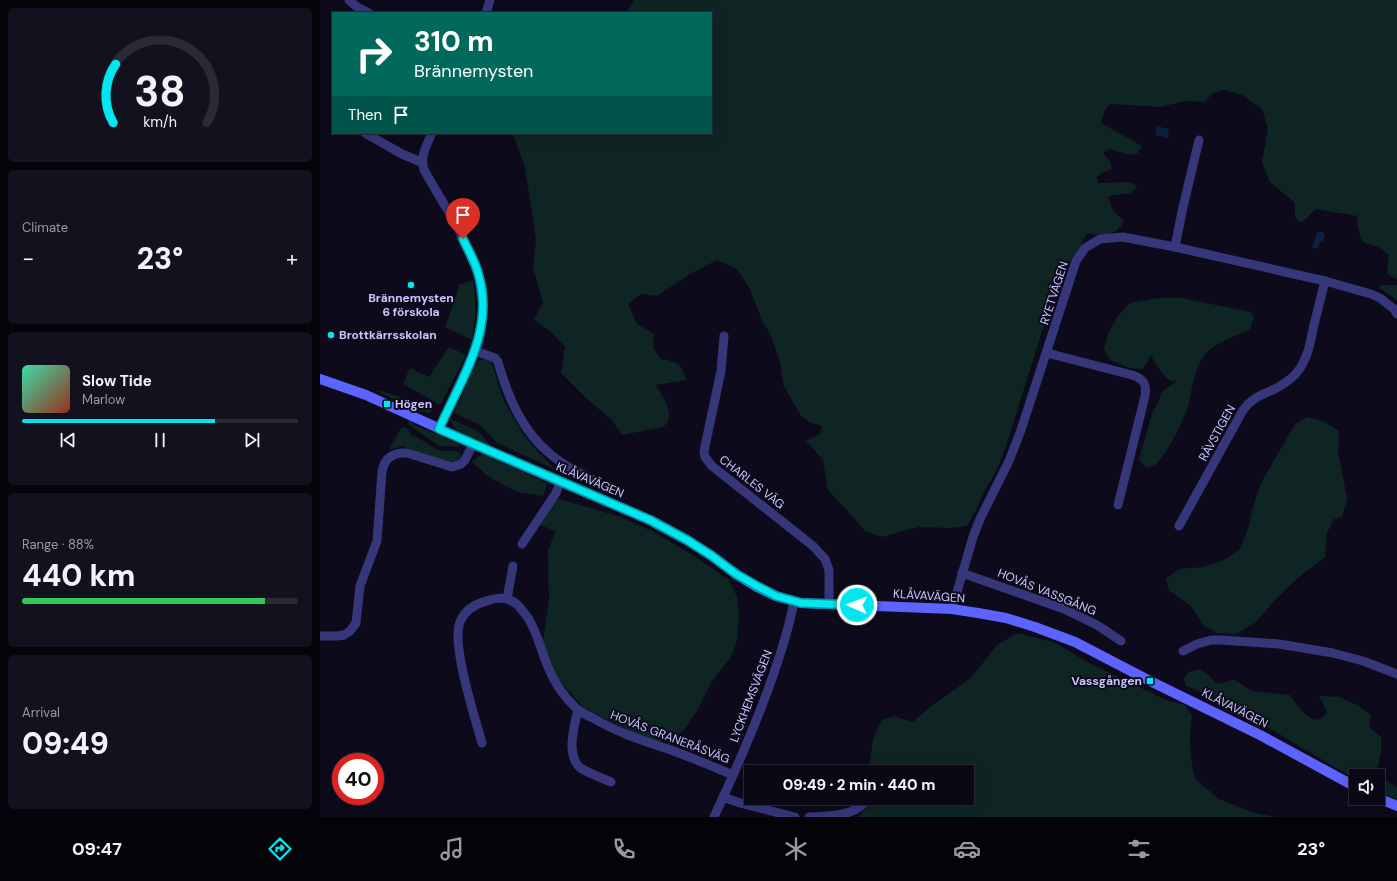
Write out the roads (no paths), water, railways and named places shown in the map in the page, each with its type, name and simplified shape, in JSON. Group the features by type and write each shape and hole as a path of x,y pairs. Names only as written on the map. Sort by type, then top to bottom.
{"street":[{"path":"349,0 357,7 367,12"},
{"path":"486,12 490,0"},
{"path":"367,134 402,154 421,162"},
{"path":"432,134 421,162 424,170 458,228 478,273 483,306 481,332 475,351 439,429"},
{"path":"1175,247 1199,140"},
{"name":"RYETVÄGEN","path":"952,609 969,549 980,519 1009,461 1047,353 1070,275 1076,261 1085,248 1100,239 1112,237 1128,238 1175,247 1325,281 1380,298 1394,309 1397,314"},
{"name":"RÄVSTIGEN","path":"1179,526 1245,406 1257,396 1286,383 1296,375 1304,362 1325,281"},
{"name":"CHARLES VÄG","path":"724,336 723,356 704,452 705,457 712,466 813,546 825,559 829,570 829,604"},
{"path":"475,351 495,358 498,362 512,402 531,434 540,445 576,471 598,482"},
{"path":"1047,353 1132,375 1139,378 1144,383 1146,389 1145,396 1118,506"},
{"name":"KLÅVAVÄGEN","path":"320,379 366,395 439,429 669,529 712,556 736,574 776,596 794,601 829,604 952,609 1006,618 1042,629 1075,642 1260,735 1349,783"},
{"path":"320,636 344,635 350,631 356,623 360,586 371,561 377,541 382,472 385,462 392,455 401,452 452,467 461,464 465,460 473,444"},
{"path":"522,544 556,493 560,482"},
{"path":"482,743 463,671 458,645 458,629 460,622 470,608 488,600 507,598 513,566"},
{"name":"HOVÅS VASSGÅNG","path":"962,573 1064,609 1097,625 1121,641"},
{"name":"HOVÅS GRANERÅSVÄG","path":"507,598 515,602 525,613 536,635 552,678 578,710 607,727 623,734 684,755 733,775"},
{"name":"LYCKHEMSVÄGEN","path":"714,817 758,716 778,662 794,601"},
{"path":"1183,651 1197,644 1211,640 1279,644 1332,653 1362,661 1397,674"},
{"path":"578,710 572,742 575,761 583,769 611,782"},
{"path":"723,797 740,803 795,817"},
{"path":"1385,801 1397,806"},
{"path":"809,817 843,813 856,810 864,805"}],"water":[{"path":"1157,126 1168,129 1168,138 1155,135"},
{"path":"1317,232 1322,232 1325,234 1318,249 1312,247"}],"place":[{"name":"Brännemysten 6 förskola","path":"411,285"},
{"name":"Brottkärrsskolan","path":"331,335"},
{"name":"Högen","path":"387,404"},
{"name":"Vassgången","path":"1150,681"}]}
